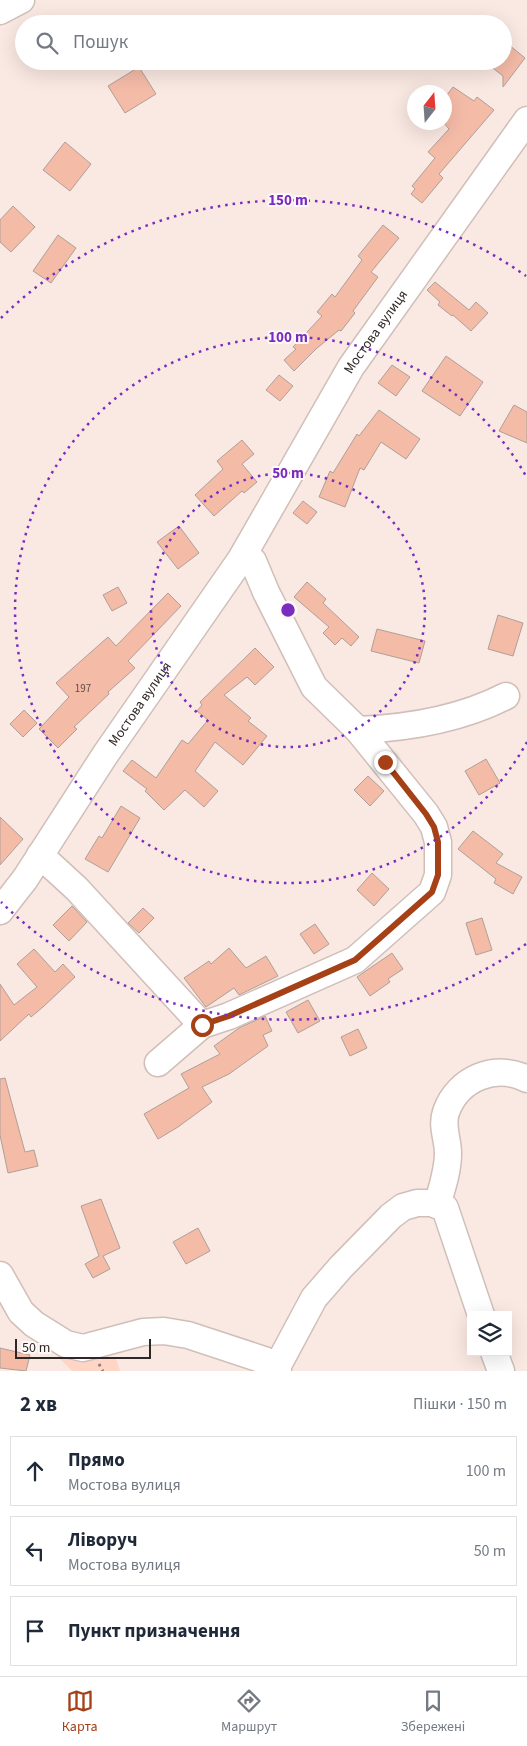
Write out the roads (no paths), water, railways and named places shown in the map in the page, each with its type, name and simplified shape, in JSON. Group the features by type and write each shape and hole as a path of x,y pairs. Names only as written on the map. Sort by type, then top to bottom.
{"street":[{"path":"0,11 21,0"},
{"name":"Мостова вулиця","path":"0,911 244,554 351,367 527,120"},
{"path":"158,1063 202,1025 229,1016 355,960 432,892 438,875 438,842 434,827 426,814 358,730 314,687 266,592 253,561 244,554"},
{"path":"358,730 393,728 448,717 483,708 506,696"},
{"path":"40,855 77,889 202,1025"},
{"path":"437,1205 445,1179 448,1151 444,1132 446,1112 454,1095 469,1081 484,1074 501,1072 518,1074 527,1079"},
{"path":"0,1274 21,1312 34,1324 66,1344 83,1348 143,1332 164,1330 188,1334 267,1362 277,1370 314,1298 391,1216 403,1207 417,1203 437,1205 445,1208 480,1311"},
{"path":"495,1356 501,1371"}]}
